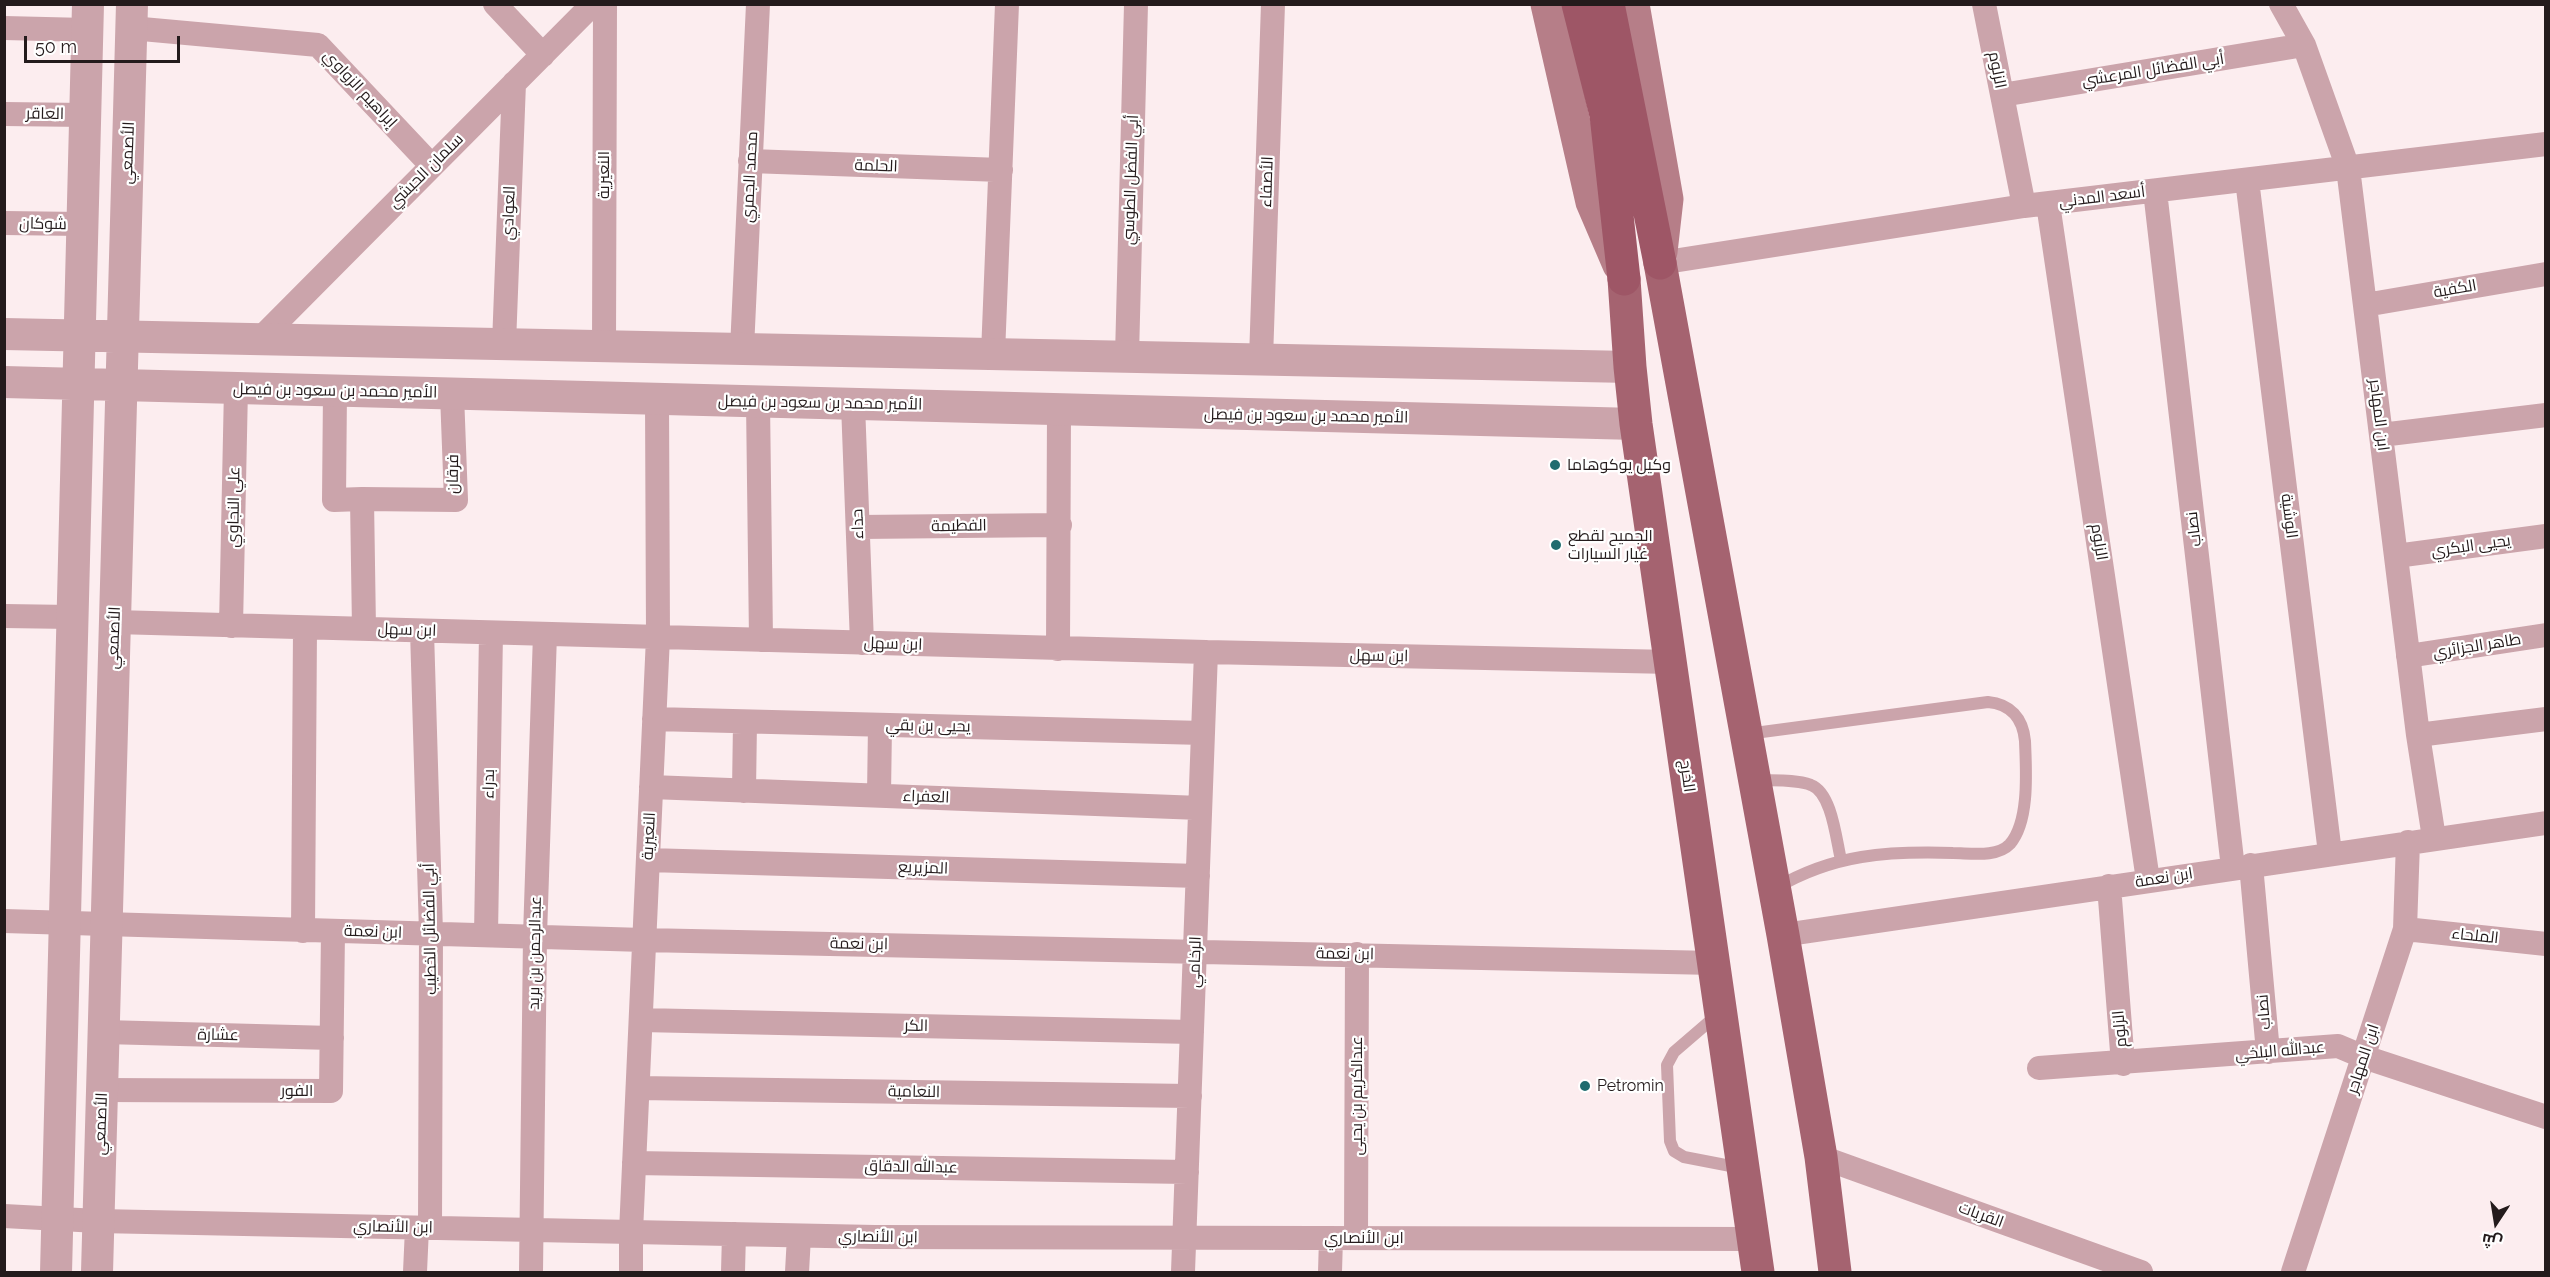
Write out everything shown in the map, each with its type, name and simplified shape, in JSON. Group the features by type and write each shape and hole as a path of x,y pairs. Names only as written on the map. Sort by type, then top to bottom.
{"highway":[{"path":"1578,4 1618,114 1660,263"},
{"path":"1608,4 1618,114 1624,279"}],"main road":[{"path":"1547,4 1592,202 1624,279"},
{"path":"1633,4 1667,199 1660,263 1783,934 1821,1157 1835,1272"},
{"name":"الخرج","path":"1624,279 1636,424 1758,1272"}],"street":[{"path":"495,4 543,55"},
{"name":"سلمان الحبشي","path":"260,339 593,4"},
{"name":"النعيرية","path":"604,4 604,346"},
{"name":"محمد الجمري","path":"742,349 758,4"},
{"path":"993,354 1007,4"},
{"name":"أبي الفضل الطوسي","path":"1127,356 1136,4"},
{"name":"الأصفاء","path":"1261,359 1273,4"},
{"name":"الزلوم","path":"1984,4 2002,95 2036,205 2148,880"},
{"name":"ابن المهاجر","path":"2281,4 2304,45 2348,168 2418,735 2434,838"},
{"name":"إبراهيم الزواوي","path":"131,16 318,45 431,165"},
{"name":"الأصمعي","path":"97,1272 131,16"},
{"path":"4,28 88,17 56,1272"},
{"name":"أبي الفضائل المرعشي","path":"2002,95 2304,45"},
{"name":"العوادي","path":"504,344 514,83"},
{"name":"العاقر","path":"4,114 85,115"},
{"name":"أسعد المدني","path":"1660,263 2036,205 2546,144"},
{"name":"الحلمة","path":"750,161 1001,170"},
{"name":"الوشية","path":"2247,180 2330,853"},
{"name":"نصاب","path":"2155,191 2268,1052"},
{"name":"شوكان","path":"4,223 82,224"},
{"name":"الكفية","path":"2365,305 2546,274"},
{"path":"4,334 1630,367"},
{"name":"الأمير محمد بن سعود بن فيصل","path":"4,382 1636,424"},
{"name":"علي النجاوي","path":"231,626 236,388"},
{"name":"فرقان","path":"334,391 334,500 456,500 452,394"},
{"name":"النعيرية","path":"631,1272 658,637 657,399"},
{"path":"758,402 761,640"},
{"name":"حداء","path":"853,404 862,643"},
{"path":"1058,649 1059,409"},
{"path":"2381,435 2546,415"},
{"path":"362,499 364,629"},
{"name":"الفطيمة","path":"858,527 1060,525"},
{"name":"يحيى البكري","path":"2396,556 2546,536"},
{"path":"4,616 72,617"},
{"name":"ابن سهل","path":"115,622 1058,649 1671,662"},
{"path":"303,931 305,628"},
{"name":"أبي الفضائل الخطيب","path":"416,1272 423,1228 431,933 422,631"},
{"name":"بدراء","path":"486,935 491,633"},
{"name":"عبدالرحمن بن بريد","path":"531,1272 535,936 545,634"},
{"name":"طاهر الجزائري","path":"2408,656 2546,635"},
{"name":"الرخامي","path":"1183,1272 1206,652"},
{"name":"يحيى بن بقي","path":"654,719 1203,733"},
{"path":"2418,735 2546,719"},
{"path":"744,791 745,722"},
{"path":"879,795 880,725"},
{"name":"العفراء","path":"651,787 1200,808"},
{"name":"ابن نعمة","path":"1783,934 2546,823"},
{"name":"ابن المهاجر","path":"2293,1272 2405,929 2408,842"},
{"name":"المزيريع","path":"648,860 1198,876"},
{"name":"الزلوم","path":"2109,886 2123,1064"},
{"name":"ابن نعمة","path":"4,921 644,940 1195,950 1714,963"},
{"name":"الملحاء","path":"2405,929 2546,944"},
{"name":"الفور","path":"102,1090 331,1091 333,931"},
{"name":"عبدالكريم بن يحيى","path":"1356,1238 1357,954"},
{"name":"الكر","path":"641,1020 1192,1032"},
{"name":"عشارة","path":"104,1032 332,1038"},
{"name":"عبدالله البلخي","path":"2039,1068 2123,1064 2338,1046 2364,1057 2546,1117"},
{"name":"النعامية","path":"638,1088 1190,1096"},
{"name":"القريات","path":"1821,1157 2141,1272"},
{"name":"عبدالله الدقاق","path":"634,1162 1187,1172"},
{"name":"ابن الأنصاري","path":"4,1216 98,1221 799,1236 1753,1239"},
{"path":"734,1234 734,1272"},
{"path":"797,1272 799,1236"},
{"path":"1330,1272 1331,1238"}],"lane":[{"path":"1746,734 1974,703 1995,703 2007,707 2016,715 2024,733 2026,777 2018,830 2010,844 2000,851 1983,854 1920,852 1841,860 1812,868 1775,888"},
{"path":"1755,780 1800,782 1820,790 1827,800 1841,860"},
{"path":"1720,1013 1674,1052 1667,1065 1670,1141 1674,1151 1684,1156 1742,1168"}],"place":[{"name":"وكيل يوكوهاما","path":"1555,465"},
{"name":"الجميح لقطع غيار السيارات","path":"1556,545"},
{"name":"Petromin","path":"1585,1086"}]}
